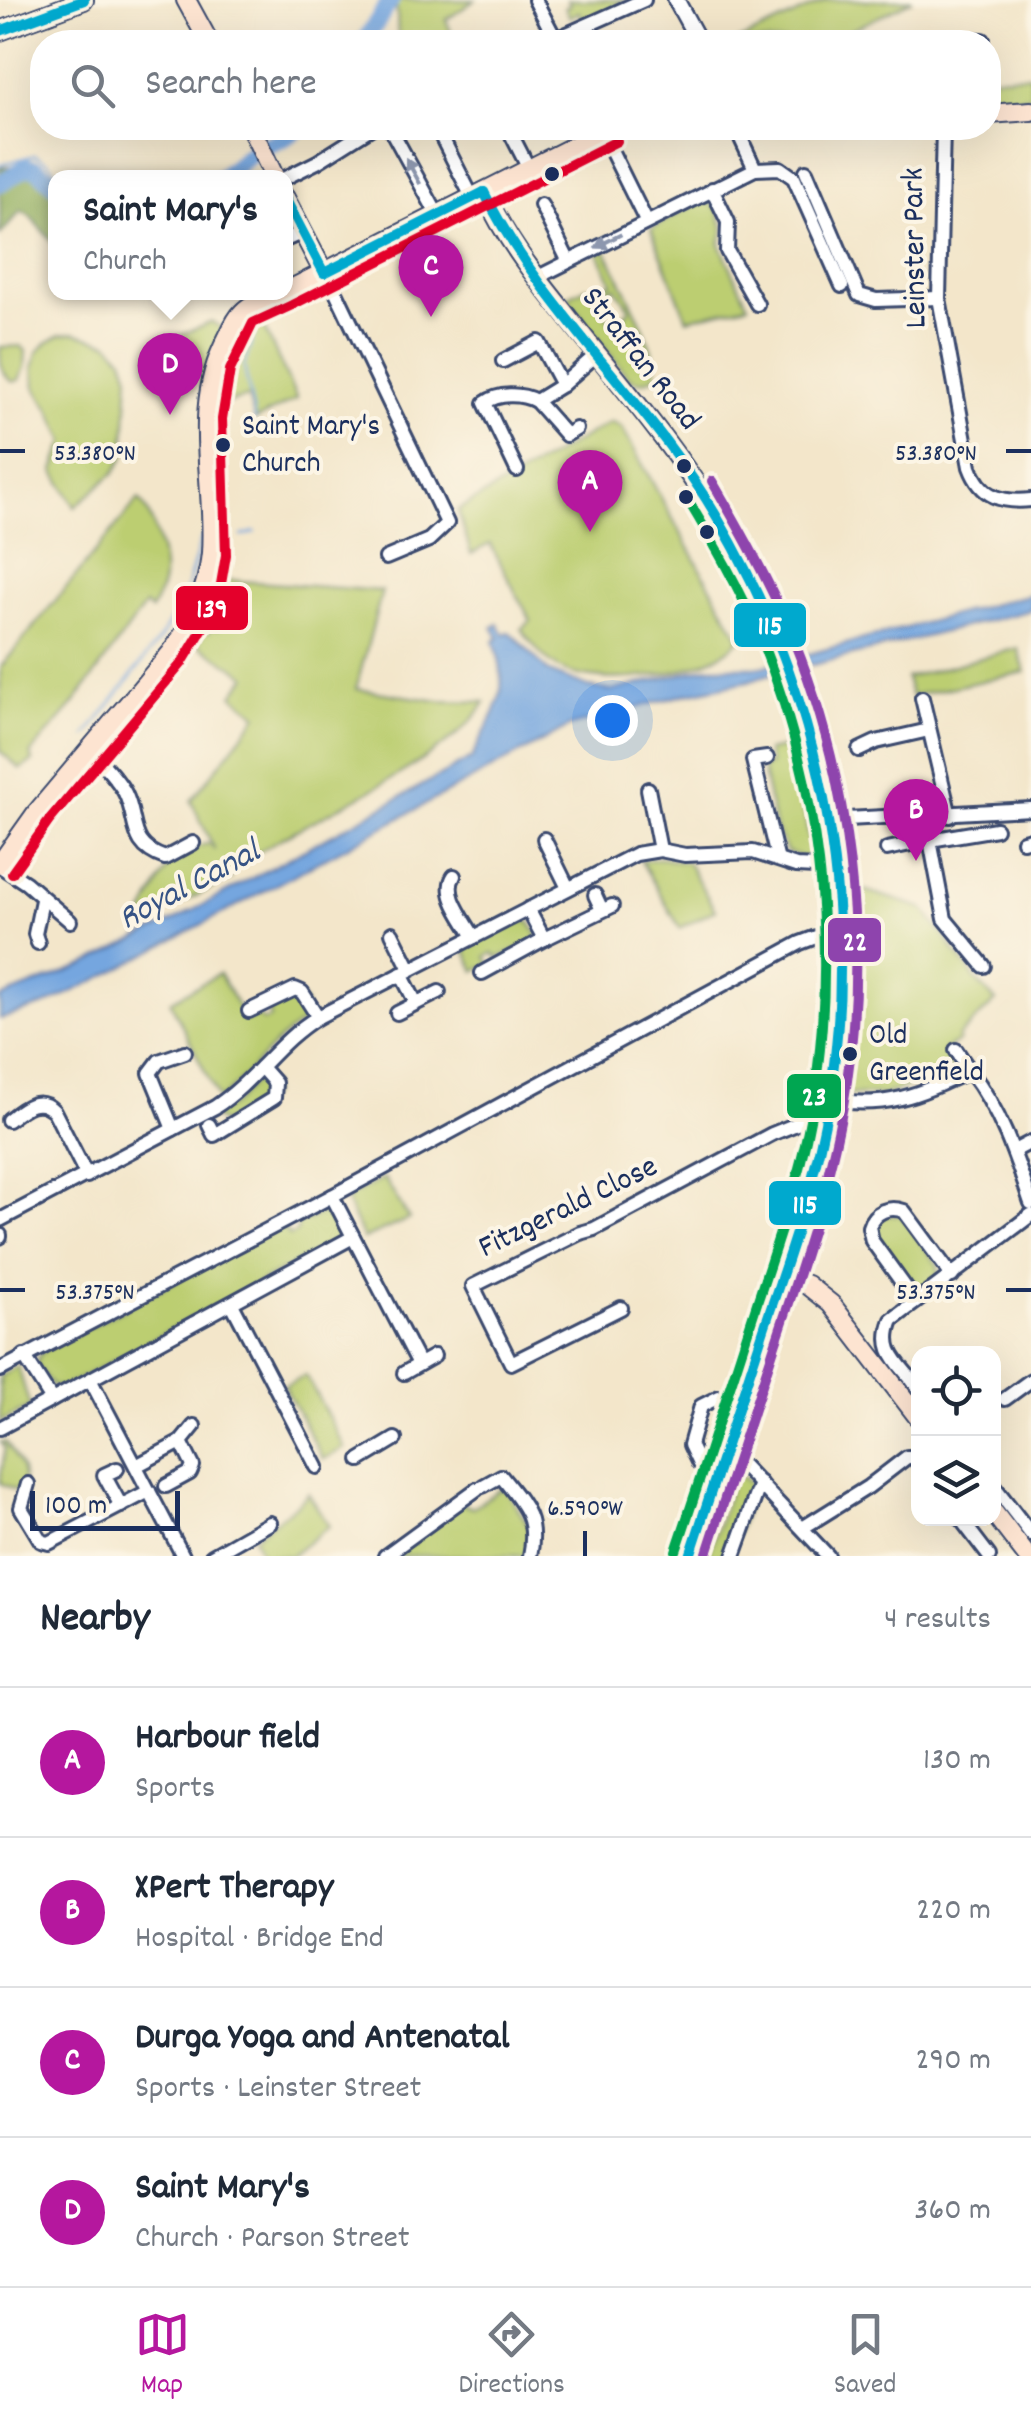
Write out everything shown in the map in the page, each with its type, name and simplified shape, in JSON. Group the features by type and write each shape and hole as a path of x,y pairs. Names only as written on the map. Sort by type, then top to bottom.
{"main road":[{"path":"0,31 84,0"},
{"path":"184,1 202,30"},
{"path":"1001,113 1031,111"},
{"path":"258,140 275,170"},
{"path":"293,288 581,140"},
{"name":"Straffan Road","path":"478,194 536,278 699,489 741,559 770,621 803,710 828,820"},
{"path":"294,236 325,272"},
{"path":"0,865 36,812 181,640 198,603 211,548 206,452 209,382 240,314 266,300"},
{"path":"690,1556 810,1189 829,1100 836,1042 840,935 828,820"},
{"path":"782,1276 807,1285 831,1304 911,1408"},
{"path":"1001,1522 1027,1556"}],"street":[{"path":"535,0 549,30"},
{"path":"593,30 644,0"},
{"path":"676,0 692,30"},
{"path":"290,170 317,162 352,140"},
{"path":"397,140 438,214"},
{"path":"444,140 478,194"},
{"path":"514,140 528,166"},
{"path":"609,140 646,221"},
{"path":"742,140 755,168"},
{"name":"Leinster Park","path":"943,140 939,298 974,479 993,497 1031,500"},
{"path":"536,278 755,168 780,168 794,178 842,286"},
{"path":"806,171 859,294 876,300 939,298"},
{"path":"712,188 728,222 727,252 757,304"},
{"path":"541,205 568,260"},
{"path":"325,272 447,523 430,540 386,558"},
{"path":"503,362 539,342 562,385"},
{"path":"536,400 562,385 596,355"},
{"path":"517,470 485,403 492,398 518,395 536,400 566,436 576,430"},
{"path":"922,698 950,816"},
{"path":"859,750 876,742 929,730"},
{"path":"89,749 119,782 144,846 165,858 193,843"},
{"path":"767,758 754,760 777,857"},
{"path":"648,789 660,850"},
{"path":"828,820 1031,810"},
{"path":"929,816 942,912 984,966"},
{"path":"887,848 996,829"},
{"path":"544,839 568,888"},
{"path":"0,1220 239,1092 281,1044 318,1017 636,854 660,850 685,856 753,852 796,866 835,868"},
{"path":"0,865 70,921"},
{"path":"454,876 450,892 474,937"},
{"path":"482,973 495,961 607,908 595,894"},
{"path":"38,943 35,934 42,900"},
{"path":"528,909 544,940"},
{"path":"392,933 416,1003"},
{"path":"0,1370 800,943 840,935"},
{"path":"258,1012 296,989 318,1017"},
{"path":"397,1013 439,992"},
{"path":"956,1050 984,1090 1014,1152 1031,1203"},
{"path":"174,1129 150,1073 159,1062 185,1052"},
{"path":"209,1125 214,1135 274,1098 275,1082 261,1067"},
{"path":"829,1100 884,1104 970,1071"},
{"path":"8,1120 24,1107 37,1102 46,1104 54,1111 87,1176"},
{"name":"Fitzgerald Close","path":"621,1308 511,1363 473,1286 628,1212 772,1134 799,1122 824,1126"},
{"path":"1014,1152 1031,1142"},
{"path":"332,1196 420,1364"},
{"path":"916,1302 872,1241 869,1227 881,1212 888,1208 904,1211 952,1276"},
{"path":"911,1379 886,1346 885,1336 892,1320 1031,1215"},
{"path":"0,1428 352,1238"},
{"path":"232,1304 317,1468"},
{"path":"24,1356 52,1400"},
{"path":"404,1373 434,1356"},
{"path":"90,1380 183,1556"},
{"path":"1005,1400 1031,1380"},
{"path":"699,1464 690,1444 701,1406 719,1397 740,1402"},
{"path":"136,1466 181,1442 194,1426"},
{"path":"360,1460 395,1440"},
{"path":"166,1486 190,1473 193,1466 181,1442"},
{"path":"804,1527 911,1457"},
{"path":"722,1459 744,1467 828,1556"},
{"path":"117,1469 104,1475 120,1506"},
{"path":"385,1556 501,1476 533,1526 530,1556"},
{"path":"734,1556 760,1483"},
{"path":"28,1484 21,1508 41,1541 49,1543 149,1491"},
{"path":"1001,1495 1031,1534"},
{"path":"212,1556 270,1523"},
{"path":"966,1526 990,1556"},
{"path":"240,1541 248,1556"}],"green space":[{"path":"393,0 475,0 446,20 450,30 398,30"},
{"path":"567,0 627,0 577,25 575,22 582,19 579,12 570,17 565,8 570,5"},
{"path":"827,0 913,0 852,30 762,30"},
{"path":"1031,75 1031,96 1001,99 1001,76"},
{"path":"32,161 48,170 48,237 21,211 0,235 0,167 27,167"},
{"path":"701,201 708,201 718,210 724,229 720,244 748,305 687,319 651,229"},
{"path":"605,249 652,350 655,377 647,380 627,376 567,297 587,287 609,320 627,316 625,313 630,309 615,287 606,291 604,287 612,282 598,253"},
{"path":"261,311 261,321 297,399 255,420 248,397 216,405 234,340"},
{"path":"212,322 224,329 207,371 180,384 172,378 169,386 154,364 154,346"},
{"path":"74,333 109,343 123,358 129,376 124,457 115,472 75,507 54,470 65,441 35,387 33,368 37,353 46,343"},
{"path":"21,346 26,351 25,368 19,380 13,382 4,372 0,347"},
{"path":"611,422 622,428 740,639 705,662 654,676 627,678 578,675 559,668 521,629 531,621 490,544 471,554 458,510"},
{"path":"139,499 149,515 160,549 163,579 158,595 151,610 145,605 73,705 31,753 33,761 20,769 0,751 0,668"},
{"path":"226,580 382,591 356,689 440,701 485,702 471,721 422,760 267,847 228,873 231,879 144,921 144,913 175,853 210,843 215,850 191,801 258,715 233,695 247,676 197,644 202,629 218,629 219,624 207,616 210,610 216,613 218,608 212,606 215,597 223,594"},
{"path":"1018,648 1025,672 911,696 906,678"},
{"path":"787,747 803,803 812,860 787,852 776,830 763,773 763,767 770,764 767,751"},
{"path":"661,858 688,863 715,910 680,928 641,861"},
{"path":"854,887 923,908 996,1001 958,1037 959,1041 947,1048 951,1070 944,1076 883,1095 846,1095 855,991"},
{"path":"521,921 530,922 537,934 534,942 498,958 493,953 486,957 490,964 475,971 465,949"},
{"path":"219,974 246,1020 257,1016 264,1021 270,1018 268,1009 298,996 304,1002 307,1020 283,1037 219,1100 170,1001"},
{"path":"256,1080 271,1084 271,1095 223,1124 212,1116 235,1103"},
{"path":"384,1178 409,1219 363,1239 347,1203 349,1197"},
{"path":"324,1213 330,1217 339,1240 64,1387 52,1386 37,1366 44,1351 281,1225 290,1236 297,1232 298,1223"},
{"path":"883,1215 901,1215 938,1265 939,1277 926,1289 910,1285 875,1235 876,1224"},
{"path":"18,1366 30,1407 0,1422 0,1376"},
{"path":"306,1375 345,1448 323,1459 284,1386"},
{"path":"1,1442 6,1442 20,1466 20,1492 0,1483 5,1448"},
{"path":"733,1479 747,1479 753,1490 729,1556 708,1556"},
{"path":"502,1488 529,1526 526,1556 392,1556 461,1503 472,1508"},
{"path":"308,1493 329,1526 291,1556 263,1556 254,1538"}],"water":[{"path":"1031,594 1031,610 813,665 805,663 571,726 117,970 45,1005 0,1019 0,998 82,966 179,918 472,758 501,690 494,641 499,638 493,627 498,624 504,634 514,636 549,672 588,687 612,691 709,667 761,667"}],"waterway":[{"path":"372,30 391,0"},
{"path":"231,170 256,150 280,140"},
{"path":"0,165 35,155 49,162 54,170"},
{"path":"236,165 236,170"},
{"path":"0,183 27,167 37,169 48,179"},
{"path":"255,420 244,366 261,311"},
{"path":"242,536 255,532"},
{"path":"86,736 162,636 186,591 202,537"}],"transit line":[{"name":"115","path":"0,31 84,0"},
{"name":"139","path":"292,305 617,141"},
{"name":"115","path":"484,192 536,277 661,435 717,517 753,584 783,654 824,799 840,949 838,1024 829,1100 802,1214 690,1556"},
{"name":"115","path":"324,273 484,192"},
{"name":"115","path":"293,213 324,273"},
{"name":"139","path":"12,873 49,821 182,663 205,625 221,584 226,555 222,419 230,370 253,323 290,306"},
{"name":"22","path":"706,1556 829,1169 843,1106 855,984 849,860 826,738 786,622 712,481"},
{"name":"23","path":"676,1551 798,1174 814,1096 824,979 818,863 797,749 760,637 726,566 686,497"}],"place":[{"name":"Durga Yoga and Antenatal","path":"431,317"},
{"name":"Saint Mary's","path":"170,415"},
{"name":"Saint Mary's Church","path":"223,445"},
{"name":"Harbour field","path":"590,532"},
{"name":"XPert Therapy","path":"916,861"},
{"name":"Old Greenfield","path":"850,1054"}],"water label":[{"name":"Royal Canal","path":"190,887"}]}
